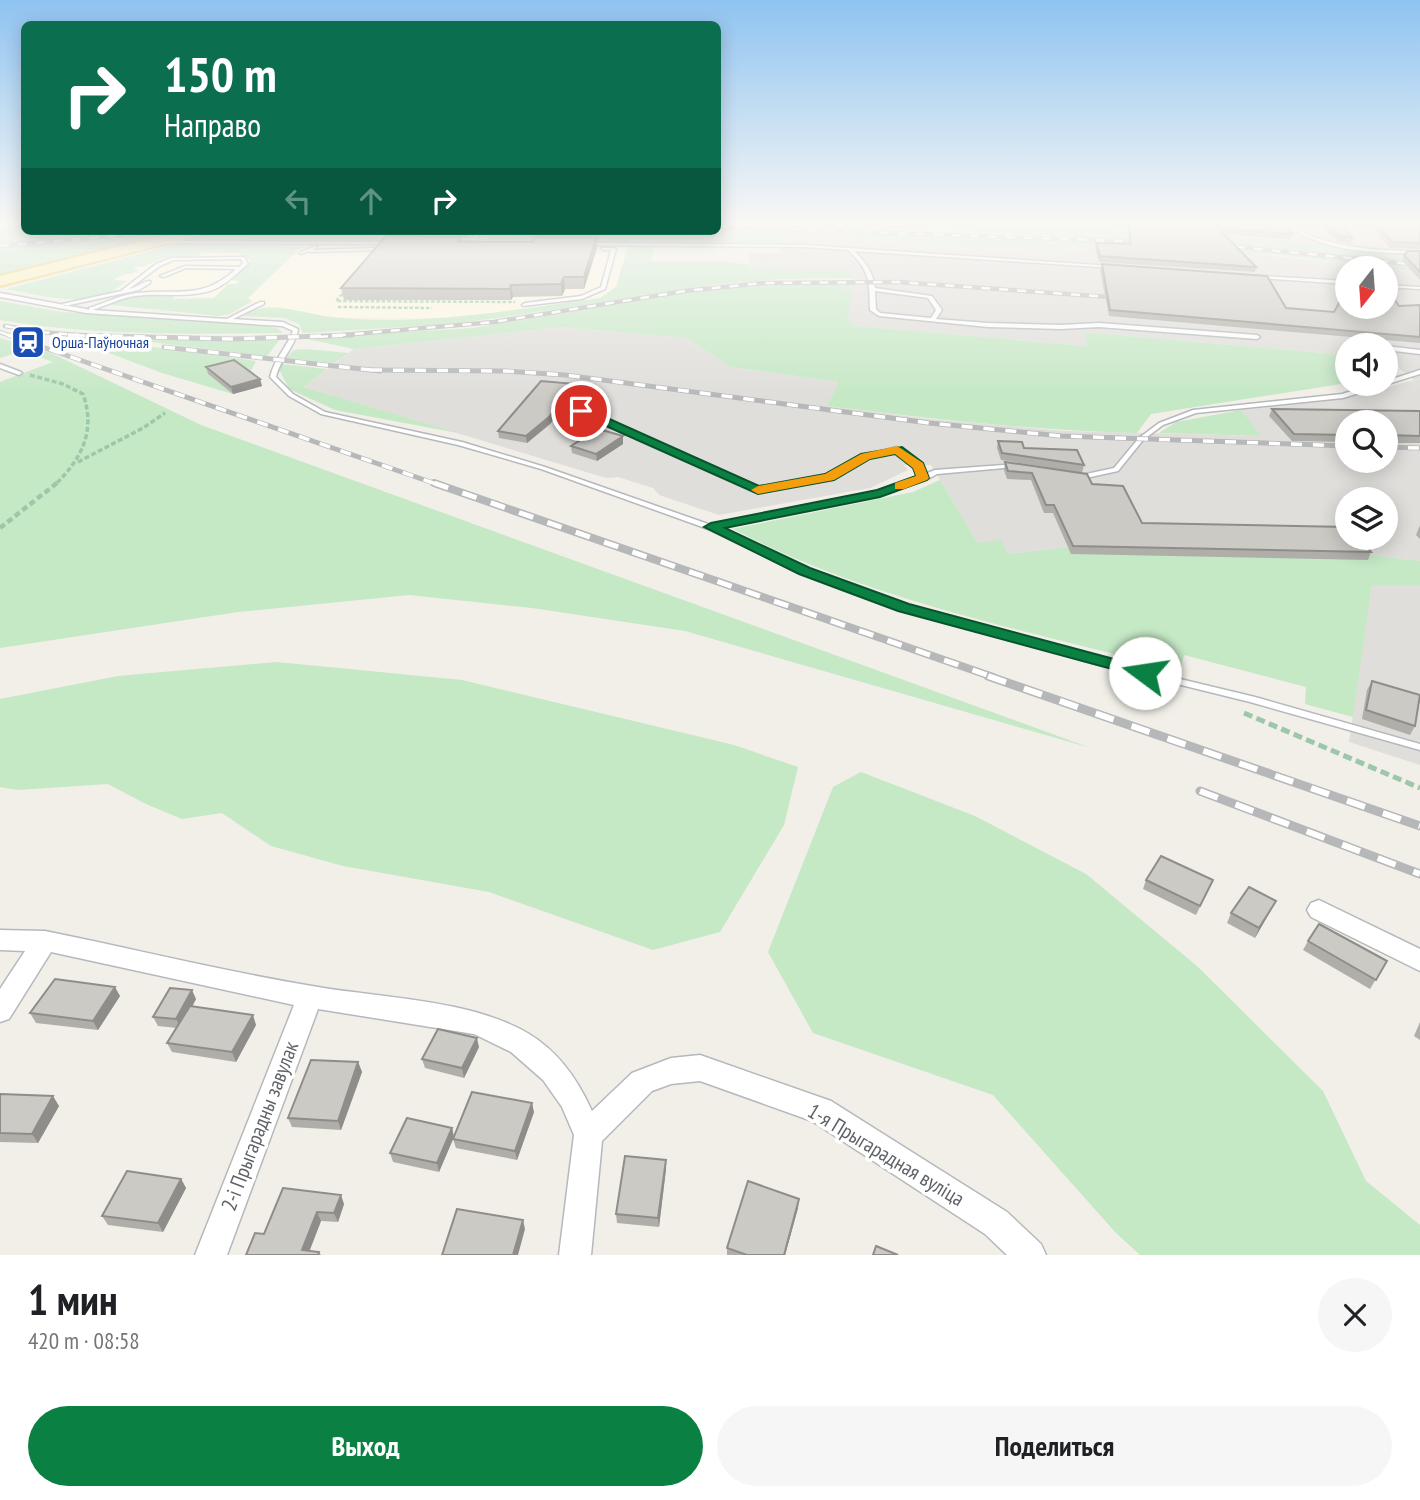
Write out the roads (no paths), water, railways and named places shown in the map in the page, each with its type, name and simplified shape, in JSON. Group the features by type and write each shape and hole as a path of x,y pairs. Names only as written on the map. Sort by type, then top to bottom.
{"street":[{"path":"1319,910 1420,961"},
{"path":"0,940 45,942 310,997 477,1023 520,1043 553,1071 572,1098 587,1135 575,1255"},
{"path":"0,1011 45,942"},
{"name":"2-і Прыгарадны завулак","path":"211,1255 310,997"},
{"name":"1-я Прыгарадная вуліца","path":"587,1135 642,1082 671,1071 700,1068 821,1111 996,1223 1030,1255"}],"lane":[{"path":"121,293 138,281"},
{"path":"86,311 132,295 207,292 228,281"},
{"path":"525,305 582,297 604,287 606,281"},
{"path":"871,281 873,310 879,314 988,325 1100,325 1257,337"},
{"path":"1316,281 1335,282"},
{"path":"50,306 79,303 121,293 137,289 148,282"},
{"path":"1398,287 1420,288"},
{"path":"872,289 930,297 939,310 933,320"},
{"path":"0,295 86,311 283,324 296,330 274,366 273,377 291,396 323,413 484,450 566,475 711,527 804,571 903,607 1095,661 1252,699 1420,747"},
{"path":"228,319 262,303"},
{"path":"1398,349 1420,352"},
{"path":"0,366 19,373"},
{"path":"1398,379 1420,373"},
{"path":"1065,475 1079,478 1115,470 1141,439 1161,424 1195,411 1343,396"},
{"path":"581,411 758,490 829,477 866,456 897,449 919,466 923,478"},
{"path":"711,527 880,493 935,472 1012,464 1025,467"}],"railway":[{"path":"336,336 494,322 685,291 763,283 898,282 1123,298"},
{"path":"5,326 78,335"},
{"path":"0,332 13,337"},
{"path":"8,335 439,485"},
{"path":"68,335 78,335"},
{"path":"78,335 231,339 336,336"},
{"path":"78,335 98,337"},
{"path":"336,336 352,335"},
{"path":"319,337 336,336"},
{"path":"164,347 371,370"},
{"path":"371,370 506,371 565,375 929,423 1061,436 1335,446"},
{"path":"371,370 380,371"},
{"path":"1398,447 1420,448"},
{"path":"434,483 993,677"},
{"path":"988,676 1420,826"},
{"path":"1200,791 1420,874"}],"place":[{"name":"Орша-Паўночная","path":"28,342"}]}
